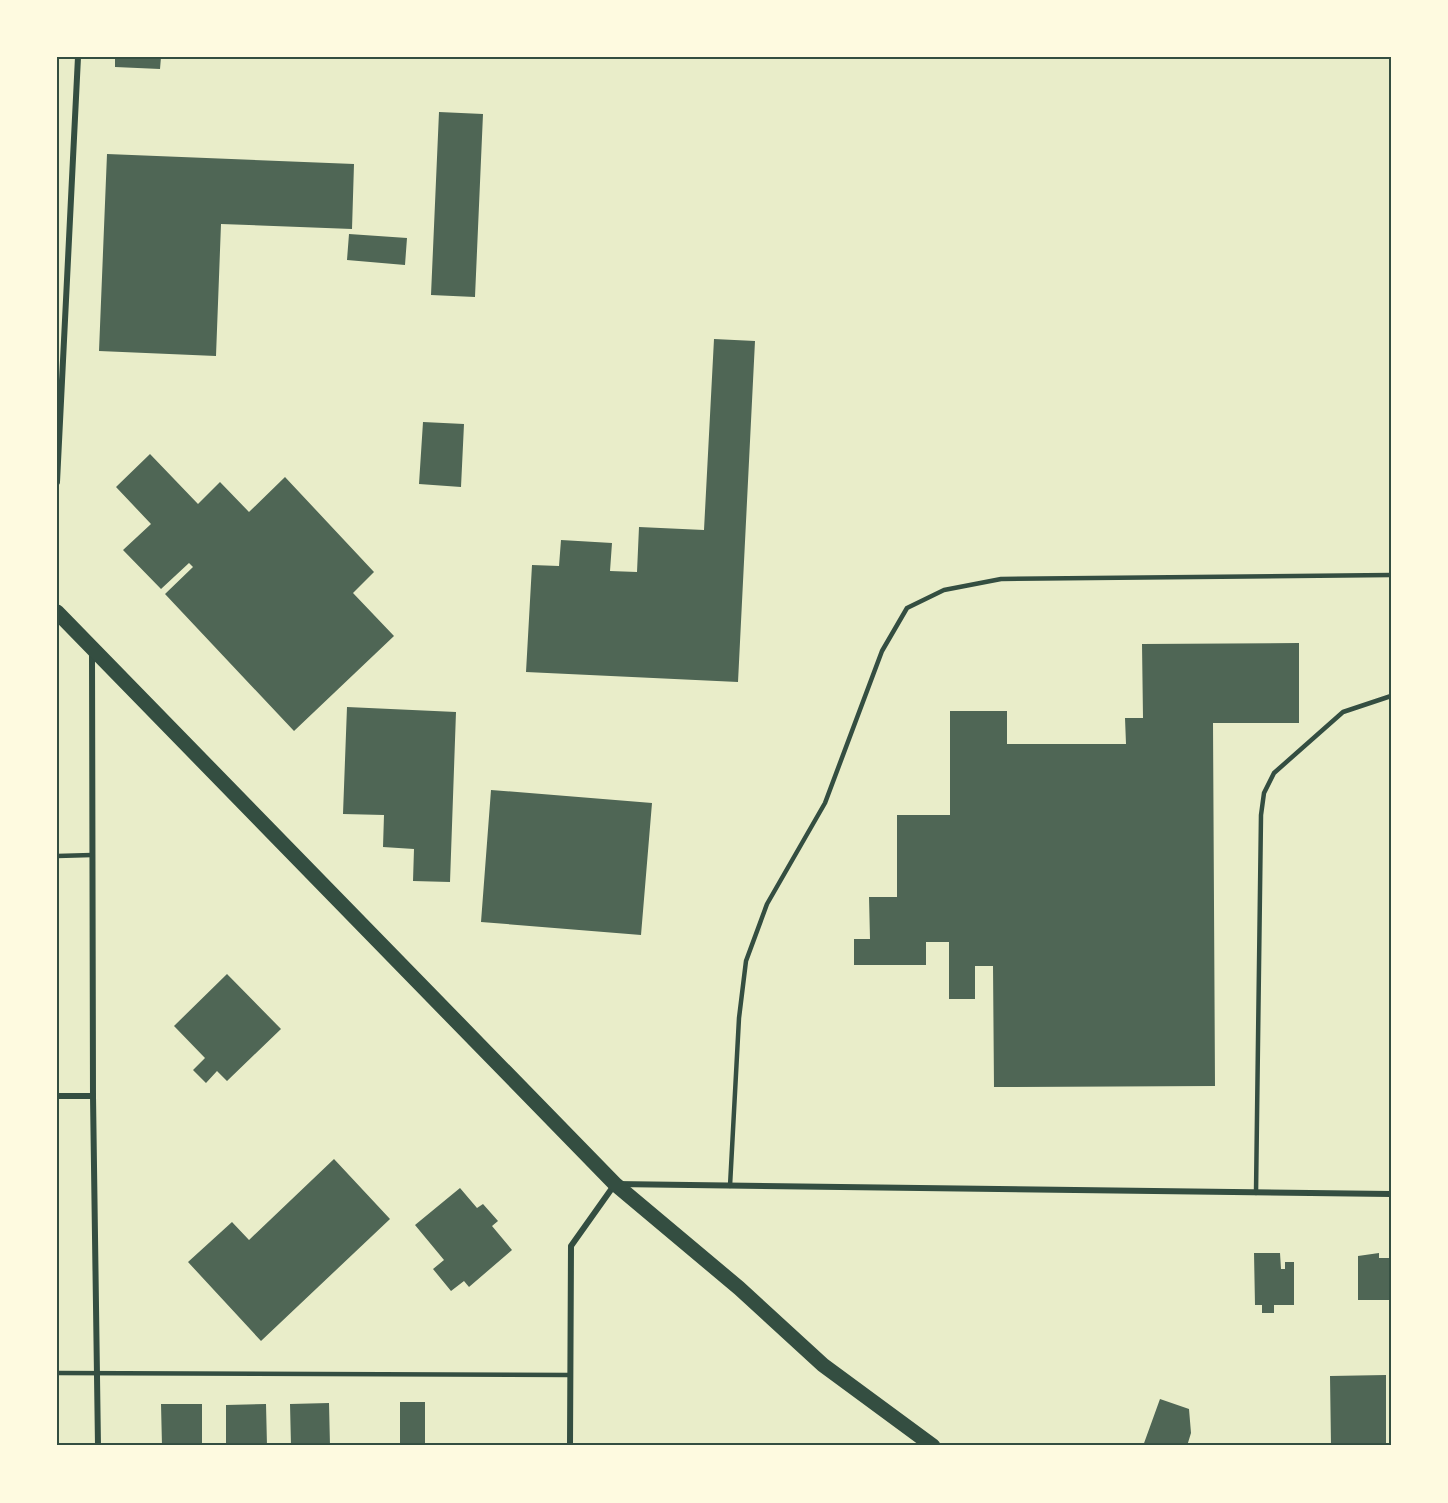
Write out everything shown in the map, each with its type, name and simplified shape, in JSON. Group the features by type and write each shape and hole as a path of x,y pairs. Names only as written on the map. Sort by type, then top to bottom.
{"main road":[{"path":"57,612 615,1184 739,1288 824,1365 933,1446"}],"street":[{"path":"57,482 78,57"},
{"path":"92,646 93,1096 98,1446"},
{"path":"57,1096 93,1096"},
{"path":"570,1446 571,1246 615,1184 1391,1194"}],"lane":[{"path":"730,1186 739,1018 746,961 767,904 825,802 882,651 907,608 944,590 1000,579 1391,575"},
{"path":"1256,1193 1261,827 1264,793 1274,772 1343,712 1391,696"},
{"path":"57,856 92,855"},
{"path":"57,1373 570,1375"}],"building":[{"path":"115,57 161,57 160,69 115,67"},
{"path":"439,112 483,114 475,297 431,295"},
{"path":"107,154 354,164 352,229 221,224 216,356 99,351"},
{"path":"349,234 407,238 405,265 347,260"},
{"path":"714,339 755,341 738,682 526,672 532,565 559,566 561,540 612,543 610,571 637,572 639,527 704,530"},
{"path":"423,422 464,424 461,487 419,484"},
{"path":"150,454 198,504 220,482 249,512 285,477 374,572 353,593 394,636 294,731 165,594 193,567 189,563 161,589 123,550 151,524 116,487"},
{"path":"1299,643 1299,723 1213,723 1215,1086 994,1087 993,966 975,966 975,999 949,999 949,942 926,942 926,965 854,965 854,939 870,939 869,897 897,897 897,815 950,815 950,711 1007,711 1007,744 1126,744 1125,718 1143,718 1142,644"},
{"path":"347,707 456,712 450,882 413,881 414,849 383,847 384,815 343,814"},
{"path":"491,790 652,803 641,935 481,922"},
{"path":"227,974 281,1029 227,1081 217,1071 206,1083 193,1070 205,1058 174,1026"},
{"path":"334,1159 390,1219 261,1341 188,1262 232,1222 249,1240"},
{"path":"460,1188 477,1208 483,1204 498,1221 492,1226 512,1250 469,1287 464,1281 451,1291 433,1269 444,1260 415,1225"},
{"path":"1254,1253 1280,1253 1281,1269 1285,1269 1285,1262 1294,1262 1294,1305 1274,1305 1274,1313 1262,1313 1262,1305 1255,1305"},
{"path":"1379,1253 1379,1258 1391,1258 1391,1300 1358,1300 1358,1256"},
{"path":"1386,1375 1386,1446 1331,1446 1330,1376"},
{"path":"1160,1399 1189,1409 1191,1433 1187,1446 1143,1446"},
{"path":"400,1402 425,1402 425,1446 400,1446"},
{"path":"329,1403 330,1446 291,1446 290,1404"},
{"path":"161,1404 202,1404 202,1446 162,1446"},
{"path":"266,1404 267,1446 226,1446 226,1405"}]}
